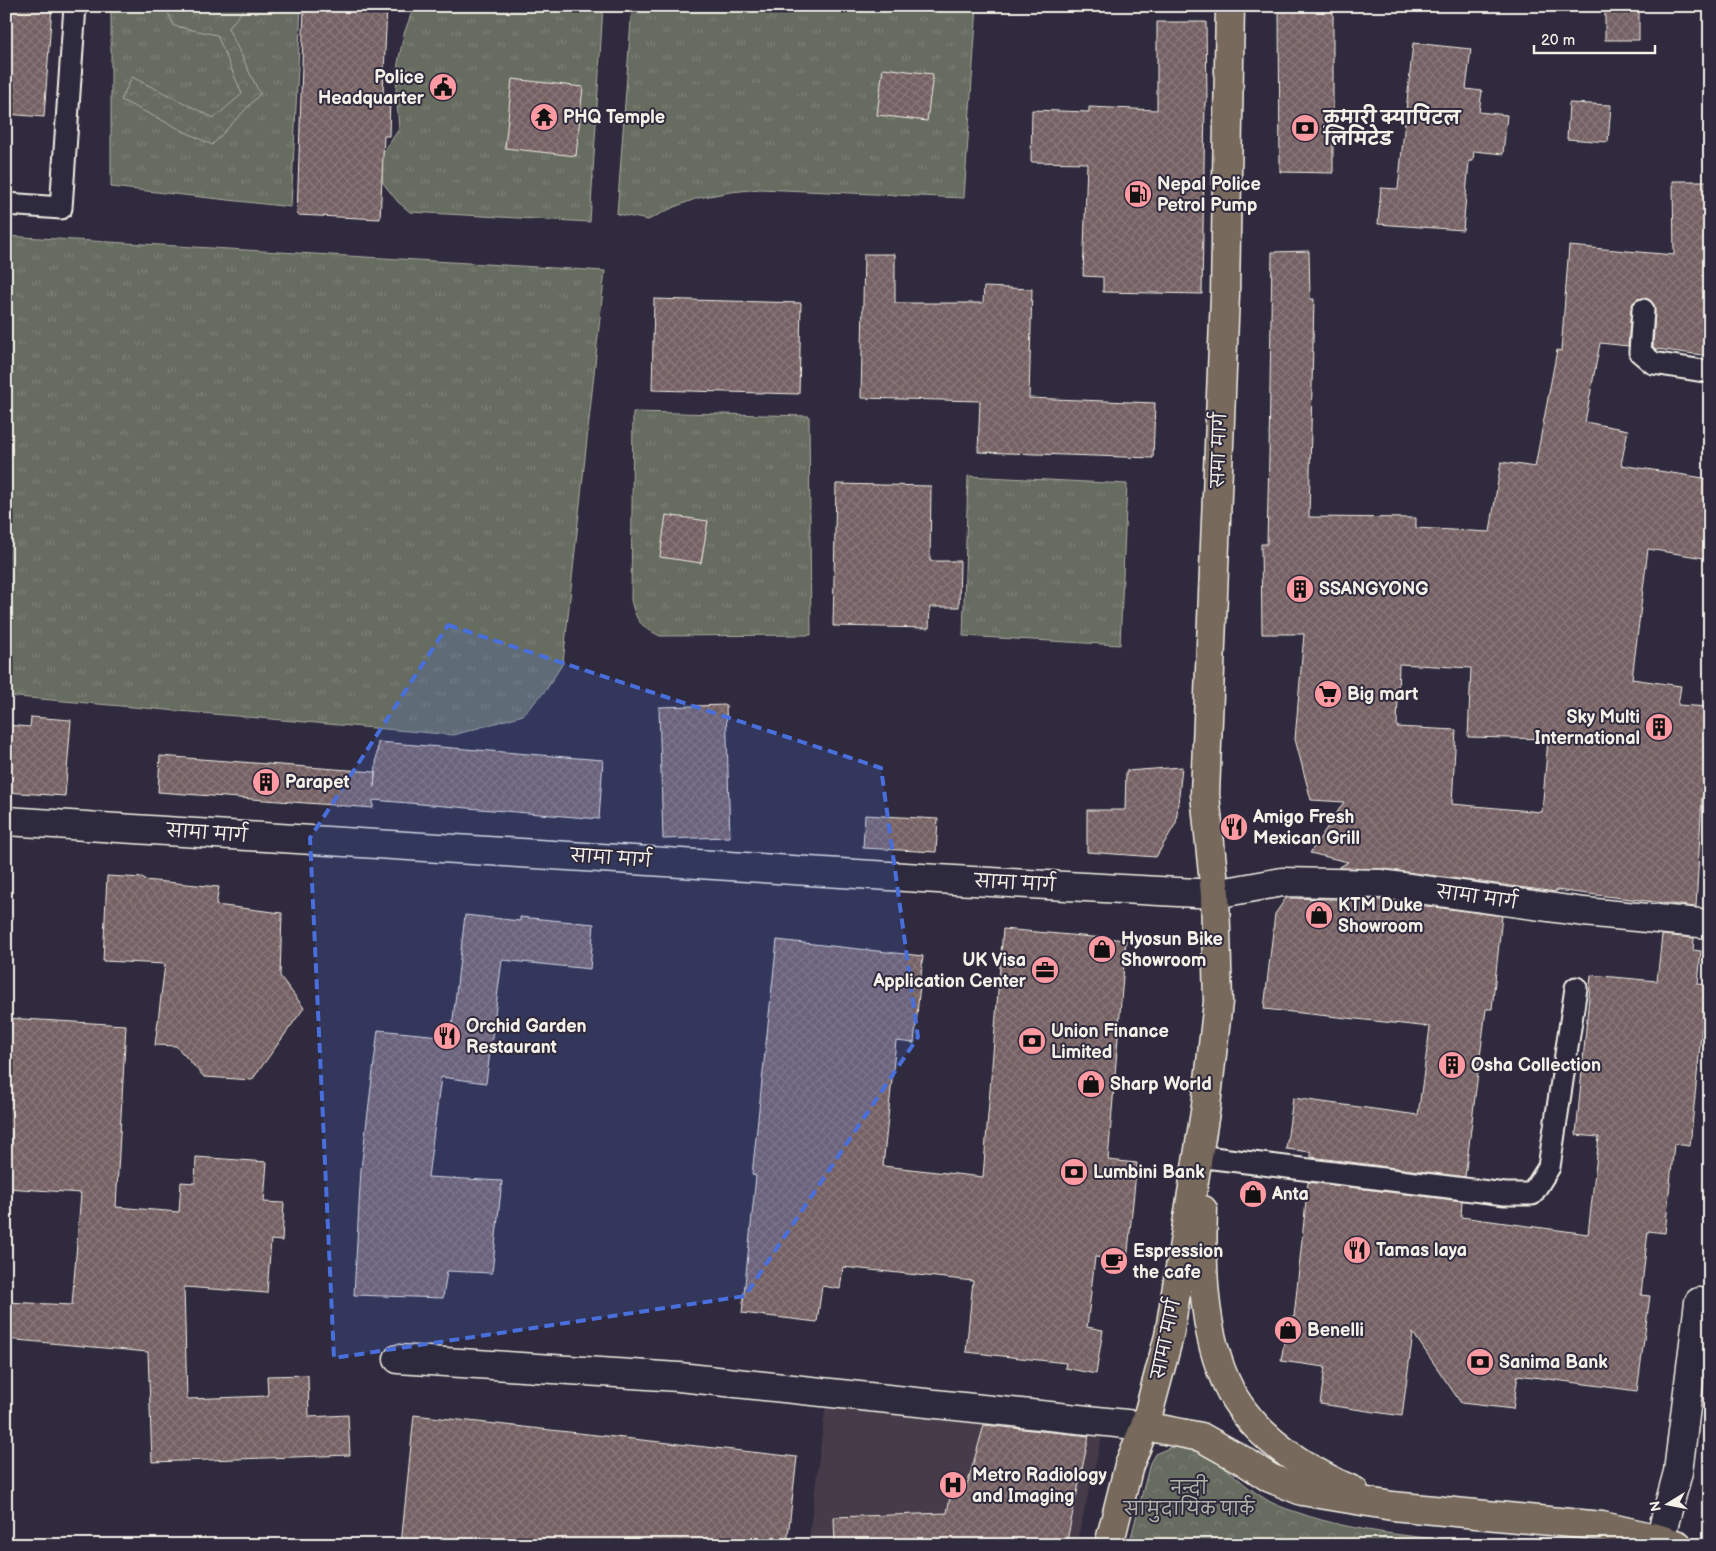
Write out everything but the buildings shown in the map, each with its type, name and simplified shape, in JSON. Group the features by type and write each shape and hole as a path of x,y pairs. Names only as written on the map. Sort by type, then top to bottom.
{"main road":[{"name":"समा मार्ग","path":"1216,894 1205,794 1225,295 1230,6"},
{"name":"सामा मार्ग","path":"6,821 954,880 1216,894 1282,882 1382,884 1584,912 1710,924"},
{"name":"सामा मार्ग","path":"1145,1426 1169,1336 1206,1106 1218,1002 1216,894"},
{"path":"1206,1106 1202,1234 1204,1292 1212,1340 1228,1386 1256,1426 1281,1448 1322,1475 1392,1506"},
{"path":"398,1359 679,1376 1145,1426 1202,1438 1270,1478 1302,1491 1392,1506 1602,1526 1669,1542 1699,1302"},
{"path":"1108,1545 1129,1465 1145,1426"}],"lane":[{"path":"6,204 61,208 75,6"},
{"path":"1642,310 1640,352 1652,363 1710,372"},
{"path":"1205,1157 1505,1194 1532,1194 1549,1167 1576,988"}],"highlighted area":[{"path":"448,625 881,768 918,1037 745,1296 334,1358 310,838"}],"shaded area":[{"name":"Metro Radiology and Imaging","path":"826,1401 1105,1425 1076,1545 808,1545"}],"green space":[{"path":"111,6 301,6 291,207 111,187"},
{"path":"165,6 247,6 228,28 260,94 212,145 121,100 132,77 214,118 242,94 217,35 174,26"},
{"path":"414,6 603,6 590,222 410,212 398,202 383,183 381,156 399,129 396,90 398,63 404,34"},
{"path":"632,6 977,6 964,198 760,189 698,198 648,220 617,214"},
{"path":"6,236 605,271 563,663 546,690 523,715 454,735 6,696"},
{"path":"633,412 809,416 811,635 660,636 643,626 637,618 631,600"},
{"path":"968,476 1127,484 1120,645 963,636"},
{"name":"नन्दी सामुदायिक पार्क","path":"1174,1446 1200,1452 1222,1466 1253,1491 1281,1507 1299,1513 1345,1526 1489,1545 1129,1545 1150,1463 1155,1454"}],"place":[{"name":"Police Headquarter","path":"443,87"},
{"name":"PHQ Temple","path":"544,117"},
{"name":"कुमारी क्यापिटल लिमिटेड","path":"1305,128"},
{"name":"Nepal Police Petrol Pump","path":"1138,194"},
{"name":"SSANGYONG","path":"1300,589"},
{"name":"Big mart","path":"1328,694"},
{"name":"Sky Multi International","path":"1659,727"},
{"name":"Parapet","path":"266,782"},
{"name":"Amigo Fresh Mexican Grill","path":"1234,827"},
{"name":"KTM Duke Showroom","path":"1319,915"},
{"name":"Hyosun Bike Showroom","path":"1102,949"},
{"name":"UK Visa Application Center","path":"1045,970"},
{"name":"Orchid Garden Restaurant","path":"447,1036"},
{"name":"Union Finance Limited","path":"1032,1041"},
{"name":"Osha Collection","path":"1452,1065"},
{"name":"Sharp World","path":"1091,1084"},
{"name":"Lumbini Bank","path":"1074,1172"},
{"name":"Anta","path":"1253,1194"},
{"name":"Tamas laya","path":"1357,1250"},
{"name":"Espression the cafe","path":"1114,1261"},
{"name":"Benelli","path":"1288,1330"},
{"name":"Sanima Bank","path":"1480,1362"},
{"name":"Metro Radiology and Imaging","path":"953,1485"}]}
